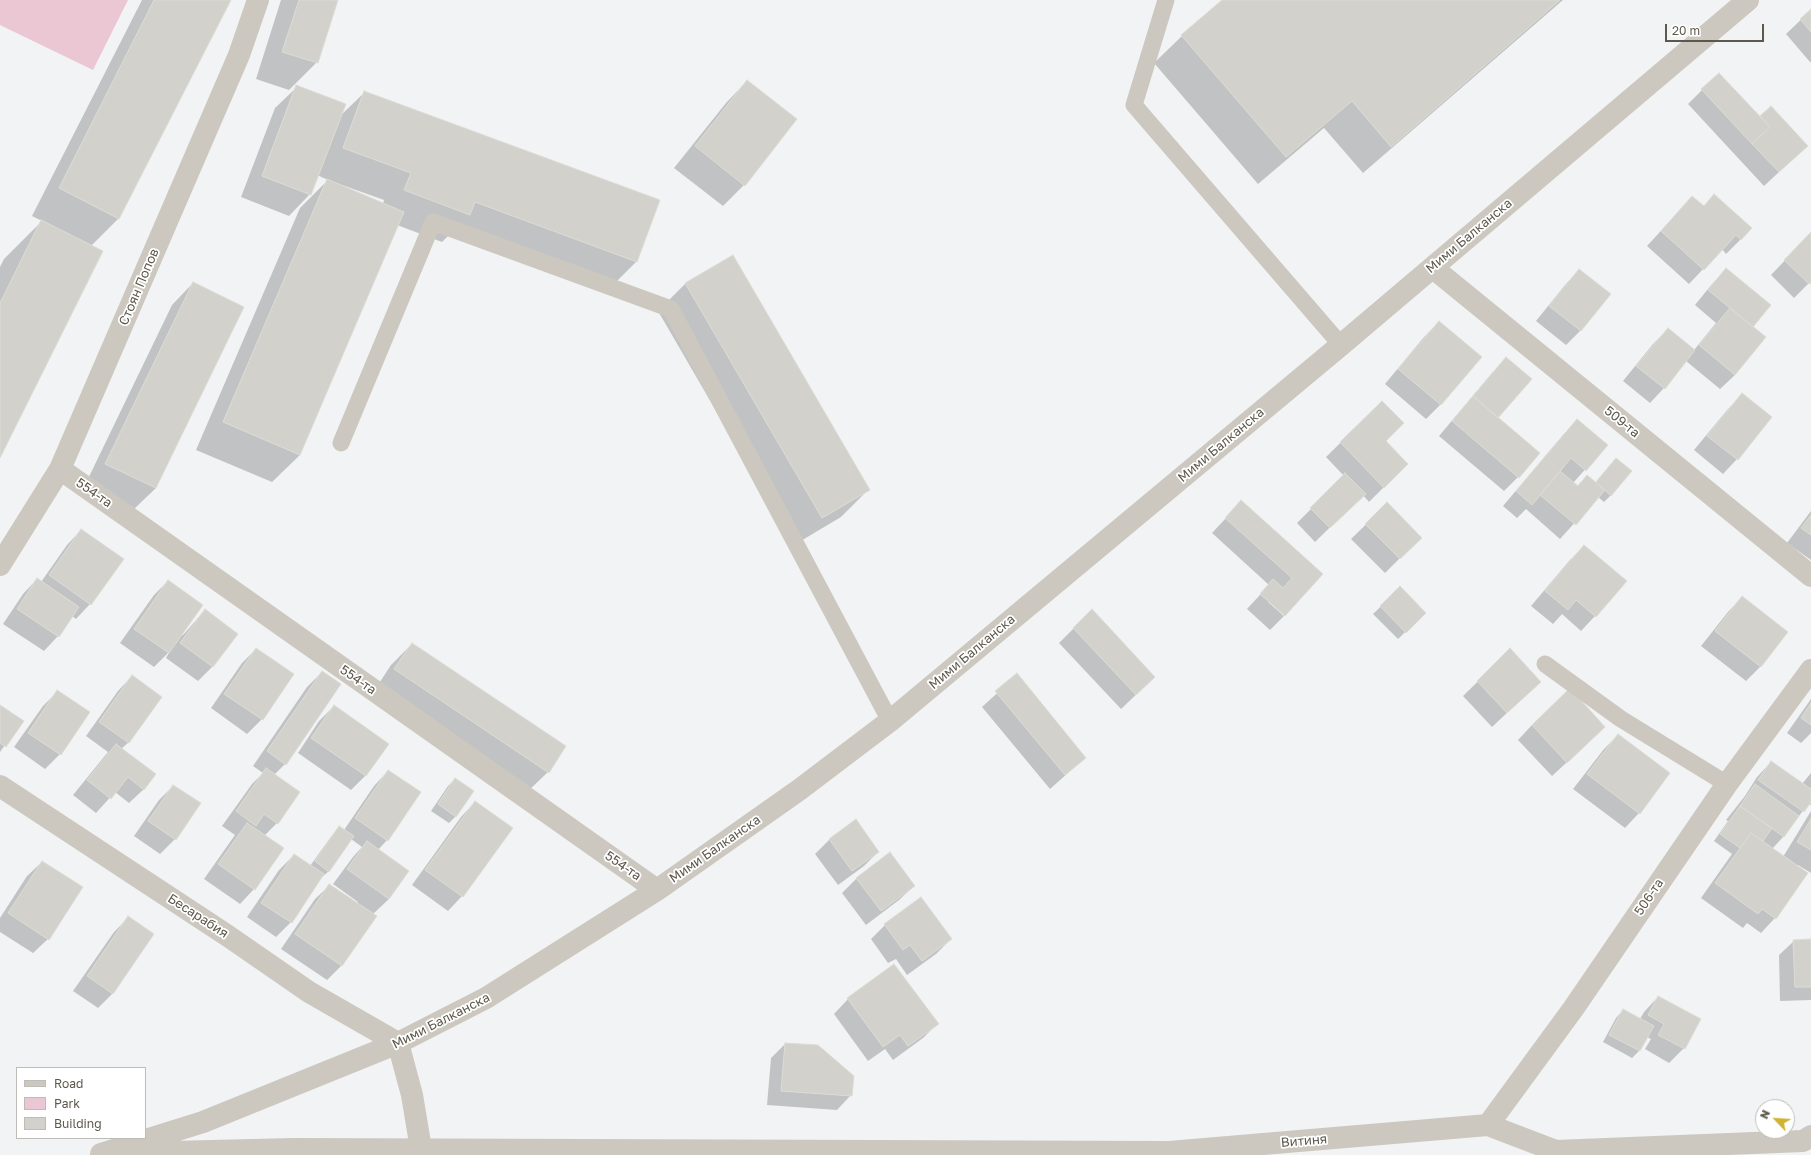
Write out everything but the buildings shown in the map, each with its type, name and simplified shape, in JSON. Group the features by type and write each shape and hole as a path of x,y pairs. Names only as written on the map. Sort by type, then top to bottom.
{"street":[{"name":"Стоян Попов","path":"0,565 60,469 239,55 258,0"},
{"name":"Мими Балканска","path":"146,1139 203,1122 398,1044 486,998 657,890 799,790 890,721 1341,345 1748,0"},
{"name":"509-та","path":"1432,268 1811,576"},
{"name":"554-та","path":"60,469 657,890"},
{"name":"506-та","path":"1488,1125 1573,1009 1727,784 1811,670"},
{"name":"Бесарабия","path":"0,786 228,936 309,992 398,1044"},
{"path":"398,1044 412,1095 421,1149"},
{"path":"1488,1125 1556,1151 1803,1141 1811,1136"},
{"name":"Витиня","path":"94,1154 293,1148 1169,1152 1488,1125"},
{"name":"Мими Балканска","path":"94,1154 145,1139"}],"lane":[{"path":"1166,0 1134,104 1341,345"},
{"path":"341,443 433,222 671,309 890,721"},
{"path":"1545,664 1621,719 1727,784"}],"green space":[{"path":"0,0 128,0 93,70 0,25"}]}
